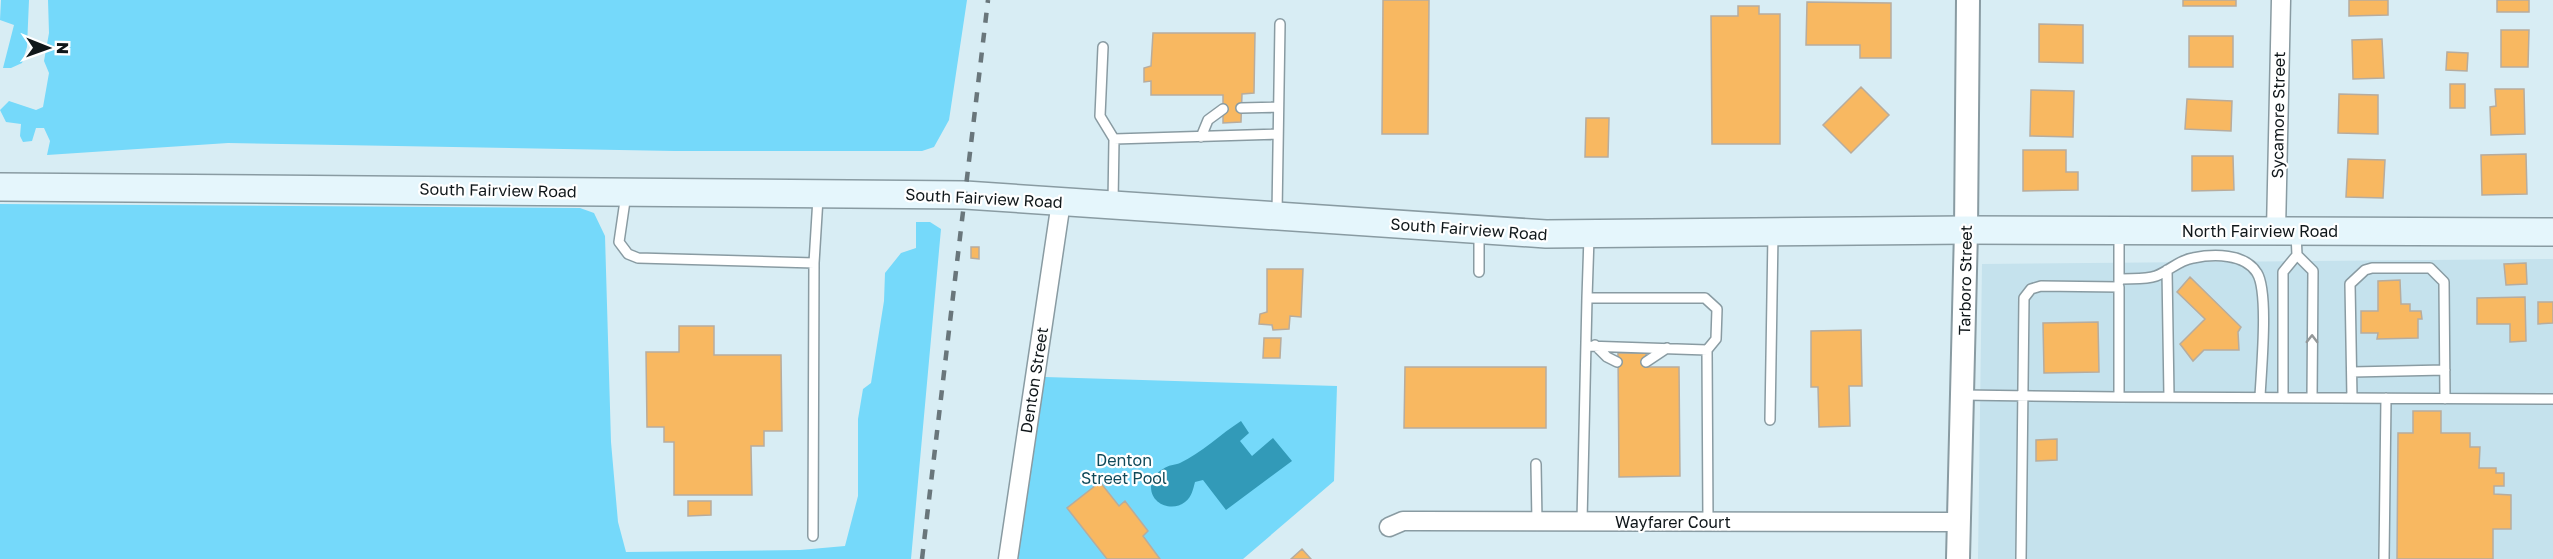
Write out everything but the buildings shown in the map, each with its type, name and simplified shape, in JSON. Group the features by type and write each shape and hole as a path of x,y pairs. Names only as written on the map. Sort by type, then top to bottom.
{"main road":[{"name":"South Fairview Road","path":"0,187 965,195 1277,215 1479,231 1589,234 1966,230"},
{"name":"North Fairview Road","path":"1966,230 2119,231 2289,239 2553,232"}],"street":[{"name":"Tarboro Street","path":"1958,559 1966,230 1968,0"},
{"name":"Sycamore Street","path":"2281,0 2289,239"},
{"name":"Denton Street","path":"1008,559 1061,202"},
{"name":"Wayfarer Court","path":"1389,527 1403,521 1959,522"}],"lane":[{"path":"1277,215 1280,24"},
{"path":"1103,47 1100,116 1114,139 1112,205"},
{"path":"1241,108 1278,107"},
{"path":"1201,137 1208,120 1223,109"},
{"path":"1114,139 1278,134"},
{"path":"627,191 619,242 628,254 638,258 814,263"},
{"path":"813,536 814,263 818,194"},
{"path":"1479,231 1479,272"},
{"path":"1770,420 1773,231"},
{"path":"2119,231 2119,397"},
{"path":"1582,521 1591,345 1587,298 1589,234"},
{"path":"2283,398 2283,272 2289,239"},
{"path":"2289,239 2313,271 2312,398"},
{"path":"2021,559 2024,298 2031,289 2041,286 2119,283 2155,276 2191,258 2214,256 2238,259 2250,265 2257,273 2263,298 2260,397"},
{"path":"2352,398 2350,284 2365,270 2372,268 2430,268 2440,275 2444,282 2445,399"},
{"path":"2168,270 2169,397"},
{"path":"1587,298 1705,298 1717,309 1716,339 1707,350 1708,522"},
{"path":"1591,345 1707,350"},
{"path":"1591,345 1606,357 1617,362"},
{"path":"1646,362 1668,348"},
{"path":"2352,372 2445,370"},
{"path":"1962,395 2553,399"},
{"path":"2384,559 2386,398"},
{"path":"1536,464 1537,522"}],"shaded area":[{"path":"2553,259 2553,559 1978,559 1982,264"},
{"path":"1241,421 1249,433 1240,441 1252,456 1273,438 1292,461 1226,510 1203,480 1195,482 1189,498 1180,505 1164,505 1155,498 1151,484 1159,472 1195,454"}],"green space":[{"path":"1,0 29,0 27,47 22,63 11,68 3,68 14,25 0,20"},
{"path":"48,0 967,0 949,120 934,147 922,151 675,151 228,143 47,155 50,141 44,128 36,128 32,141 23,142 20,136 21,124 6,122 0,110 9,101 36,110 43,107 49,73 44,61 49,33"},
{"path":"0,204 580,208 594,213 605,236 611,442 618,522 626,552 800,550 845,546 858,496 858,419 863,389 871,383 884,301 885,273 901,253 916,248 916,222 930,222 941,229 911,559 0,559"},
{"name":"Denton Street Pool","path":"1045,377 1337,386 1334,481 1243,559 1018,559"}],"railway":[{"path":"922,559 988,0"}]}
